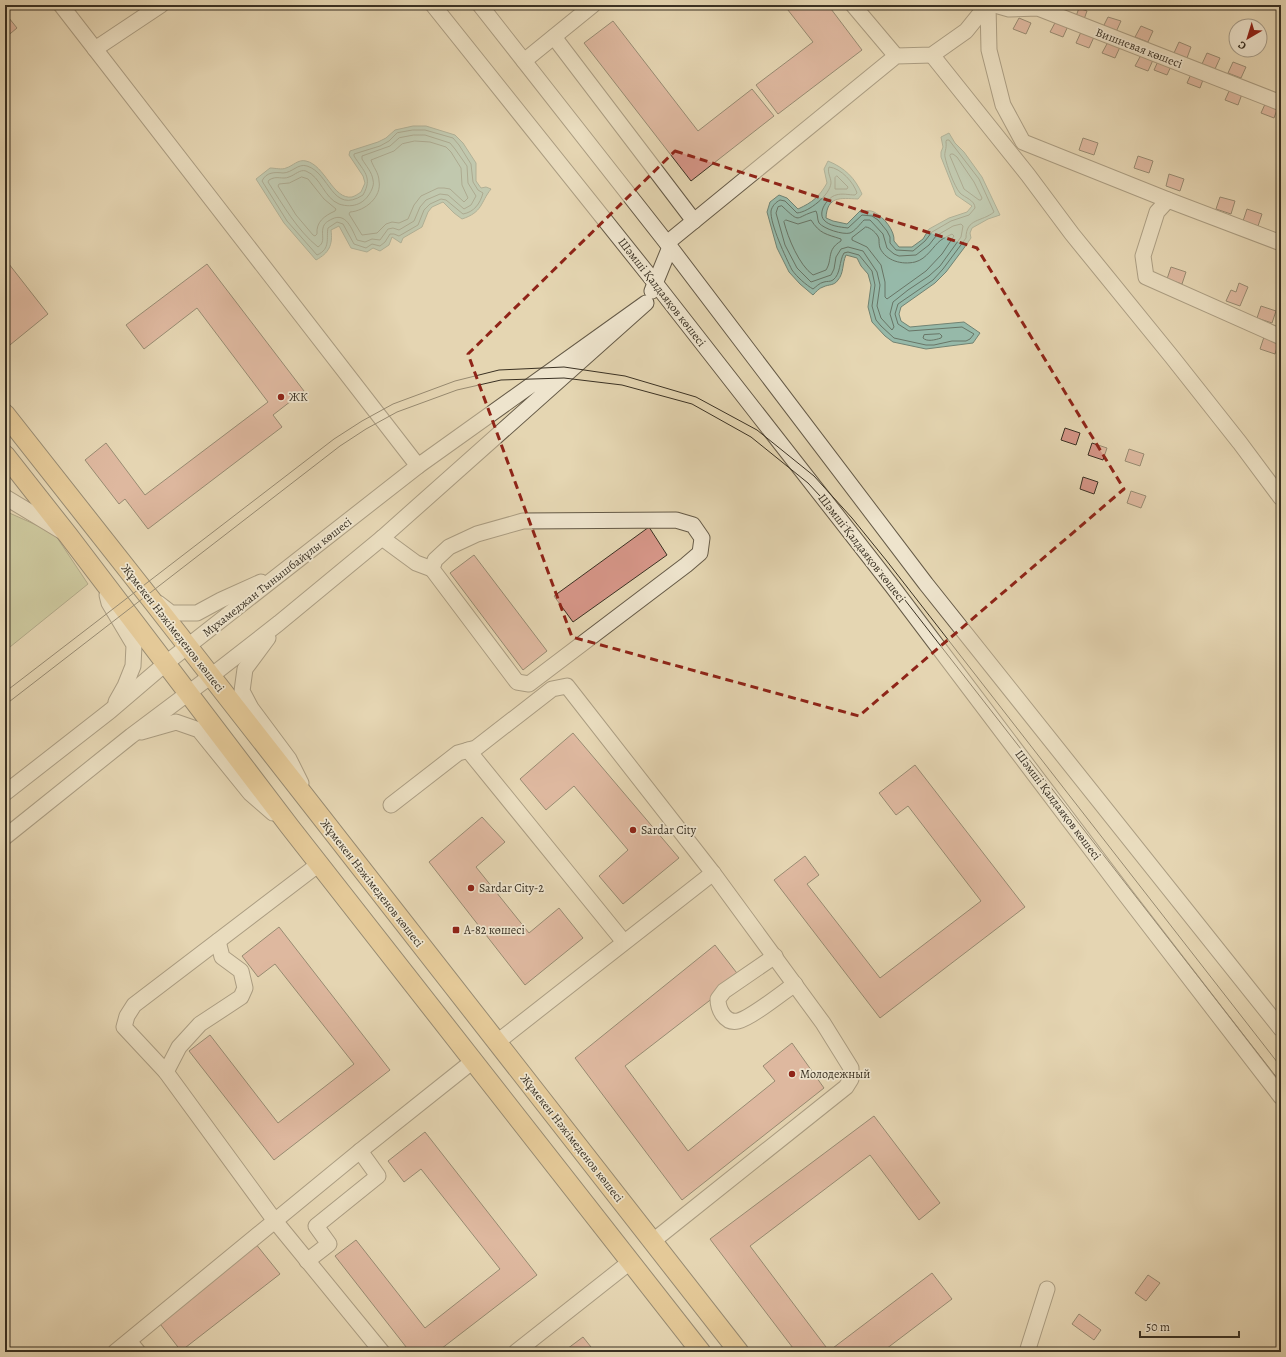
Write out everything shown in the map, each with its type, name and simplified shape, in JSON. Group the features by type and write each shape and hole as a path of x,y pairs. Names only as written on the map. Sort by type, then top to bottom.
{"main road":[{"name":"Жұмекен Нәжімеденов көшесі","path":"5,414 739,1352"},
{"path":"5,456 68,535 104,585 290,827 700,1352"},
{"path":"473,1061 496,1043"}],"street":[{"path":"61,5 418,466"},
{"path":"95,49 161,5"},
{"name":"Шәмші Қалдаяқов көшесі","path":"433,5 656,284 892,586 1281,1097"},
{"path":"480,5 668,245 926,584 1281,1029"},
{"path":"524,61 593,5"},
{"path":"854,5 896,56"},
{"path":"5,837 131,736 279,623 382,538 646,303 656,284 668,245 694,221 896,56 932,55 966,31 988,5"},
{"path":"988,5 989,50 1003,105 1023,142 1281,243"},
{"name":"Вишневая көшесі","path":"995,5 1009,9 1038,8 1281,103"},
{"path":"554,37 694,221"},
{"path":"932,55 1028,175 1072,234 1240,443 1281,498"},
{"path":"1168,200 1157,212 1143,256 1146,277 1281,337"},
{"name":"Мұхамеджан Тынышбайұлы көшесі","path":"5,793 110,711 165,664 418,466 646,303"},
{"path":"5,497 68,535"},
{"path":"382,538 416,563 432,569 517,682 529,684 686,564 700,552 702,538 693,525 676,520 523,521 477,534 449,547 434,560 432,569"},
{"path":"150,598 170,613 197,613 221,600 281,574"},
{"path":"104,585 109,603 134,645 133,666 125,686 110,711"},
{"path":"279,623 245,669 242,690 251,708 290,759 313,807"},
{"path":"553,666 713,873 775,956 823,1023 851,1068 851,1079 846,1087 653,1241"},
{"path":"391,805 458,753 476,748 552,689 567,686"},
{"path":"131,736 176,722 199,730 250,793 290,827"},
{"path":"468,750 624,942"},
{"path":"319,864 134,1005 126,1016 124,1027 166,1072 275,1221 382,1352"},
{"path":"496,1043 713,873"},
{"path":"166,1072 179,1047 184,1041 200,1024 241,997 245,988 241,971 222,957 218,941"},
{"path":"775,956 724,991 718,999 718,1007 722,1014 729,1020 736,1022 746,1018 795,984"},
{"path":"115,1352 133,1346 275,1221 473,1061"},
{"path":"307,1261 329,1244 316,1226 378,1176 360,1151"},
{"path":"516,1352 630,1262"},
{"path":"1027,1352 1047,1289"}],"highlighted area":[{"path":"675,151 977,248 1124,489 859,716 572,637 468,354"}],"green space":[{"path":"5,511 54,533 88,584 5,651"}],"water":[{"path":"413,126 426,126 455,135 463,143 476,163 476,181 481,188 486,187 491,189 478,210 462,219 443,202 432,207 428,212 422,227 403,238 401,243 392,237 389,245 380,251 373,248 367,252 351,248 339,226 331,230 331,244 329,248 316,260 284,223 256,179 270,168 284,169 298,162 306,161 319,169 339,193 345,196 355,196 361,192 365,183 363,176 349,155 350,151 378,142 386,138 395,130"},
{"path":"949,133 955,143 964,152 982,177 1000,215 988,219 972,228 970,233 971,238 946,272 935,283 901,307 899,314 901,321 910,327 964,322 980,333 973,343 926,349 893,342 872,322 868,307 871,285 868,274 861,266 857,258 846,255 840,277 836,282 820,288 813,295 800,284 789,272 777,248 767,212 770,202 779,195 787,198 798,209 815,199 827,183 824,169 828,161 840,167 849,174 862,194 858,199 846,198 832,202 827,211 826,218 847,224 861,210 873,211 881,217 891,229 894,241 899,247 912,247 923,239 929,229 949,218 967,212 972,206 956,195 941,157 943,147 941,137"}],"building":[{"path":"784,5 828,5 862,50 778,114 756,85 813,42"},
{"path":"1079,8 1087,11 1083,22 1075,19"},
{"path":"5,13 17,28 5,38"},
{"path":"1108,17 1121,21 1116,32 1103,27"},
{"path":"1019,18 1031,23 1026,34 1013,29"},
{"path":"613,21 698,131 752,89 774,116 691,181 584,43"},
{"path":"1056,21 1068,26 1063,37 1050,32"},
{"path":"1141,26 1153,31 1148,42 1135,37"},
{"path":"1081,32 1094,37 1089,48 1076,43"},
{"path":"1108,42 1120,47 1115,58 1102,53"},
{"path":"1179,42 1191,47 1187,58 1174,53"},
{"path":"1207,53 1220,58 1215,69 1202,64"},
{"path":"1141,55 1153,60 1148,71 1135,66"},
{"path":"1159,59 1172,64 1167,75 1154,70"},
{"path":"1233,62 1246,67 1241,78 1228,73"},
{"path":"1192,72 1204,77 1200,88 1187,83"},
{"path":"1230,89 1242,94 1238,105 1225,100"},
{"path":"1266,102 1278,107 1274,118 1261,113"},
{"path":"1083,138 1098,143 1094,155 1079,150"},
{"path":"1138,156 1153,161 1149,173 1134,168"},
{"path":"1169,174 1184,179 1180,191 1166,186"},
{"path":"1220,197 1235,201 1231,214 1216,209"},
{"path":"1247,209 1262,214 1258,226 1243,221"},
{"path":"5,259 48,314 5,349"},
{"name":"ЖК","path":"207,264 304,391 273,415 282,427 148,529 125,499 119,504 85,460 106,443 145,495 268,402 197,308 144,349 126,325"},
{"path":"1171,267 1186,272 1182,284 1167,279"},
{"path":"1239,283 1248,287 1240,306 1226,301 1231,290 1236,292"},
{"path":"1261,306 1276,311 1272,323 1257,318"},
{"path":"1264,337 1279,341 1275,354 1260,349"},
{"path":"1065,428 1080,433 1076,445 1061,440"},
{"path":"1092,443 1107,448 1103,460 1088,455"},
{"path":"1129,449 1144,454 1140,466 1125,461"},
{"path":"1083,477 1098,482 1094,494 1080,489"},
{"path":"1131,491 1146,496 1141,508 1127,503"},
{"path":"649,527 667,555 573,622 554,596"},
{"path":"474,555 547,651 523,670 450,573"},
{"name":"Sardar City","path":"573,733 679,858 623,904 599,876 628,850 574,786 546,810 520,779"},
{"path":"915,765 1025,907 880,1018 774,880 805,856 819,875 807,884 880,978 981,901 908,806 896,815 879,793"},
{"name":"Sardar City-2","path":"482,817 505,842 476,867 529,933 559,908 583,938 525,985 429,862"},
{"path":"279,927 390,1070 274,1160 189,1051 210,1035 278,1123 354,1064 275,964 258,977 242,956"},
{"name":"Молодежный","path":"715,945 740,977 625,1066 688,1151 775,1081 763,1066 792,1043 824,1088 682,1200 575,1058"},
{"path":"874,1116 940,1203 919,1220 870,1155 750,1246 829,1351 932,1273 952,1299 882,1352 796,1352 710,1239"},
{"path":"425,1132 537,1275 437,1352 410,1352 335,1256 356,1240 425,1328 500,1269 421,1169 404,1182 388,1161"},
{"path":"255,1243 280,1274 181,1351 157,1320"},
{"path":"1148,1275 1160,1283 1146,1301 1135,1293"},
{"path":"1079,1314 1101,1330 1094,1340 1072,1324"},
{"path":"583,1337 595,1352 563,1352"}],"tram line":[{"path":"5,692 334,439 393,404 455,381 499,370 564,367 625,376 696,397 757,430 814,476 852,518 886,560 1281,1067"},
{"path":"5,705 340,446 366,429 397,412 457,390 501,380 564,378 622,385 692,404 751,437 808,483 845,523 1281,1083"}],"place":[{"name":"ЖК","path":"281,397"},
{"name":"Sardar City","path":"633,830"},
{"name":"Sardar City-2","path":"471,888"},
{"name":"A-82 көшесі","path":"456,930"},
{"name":"Молодежный","path":"792,1074"}]}
